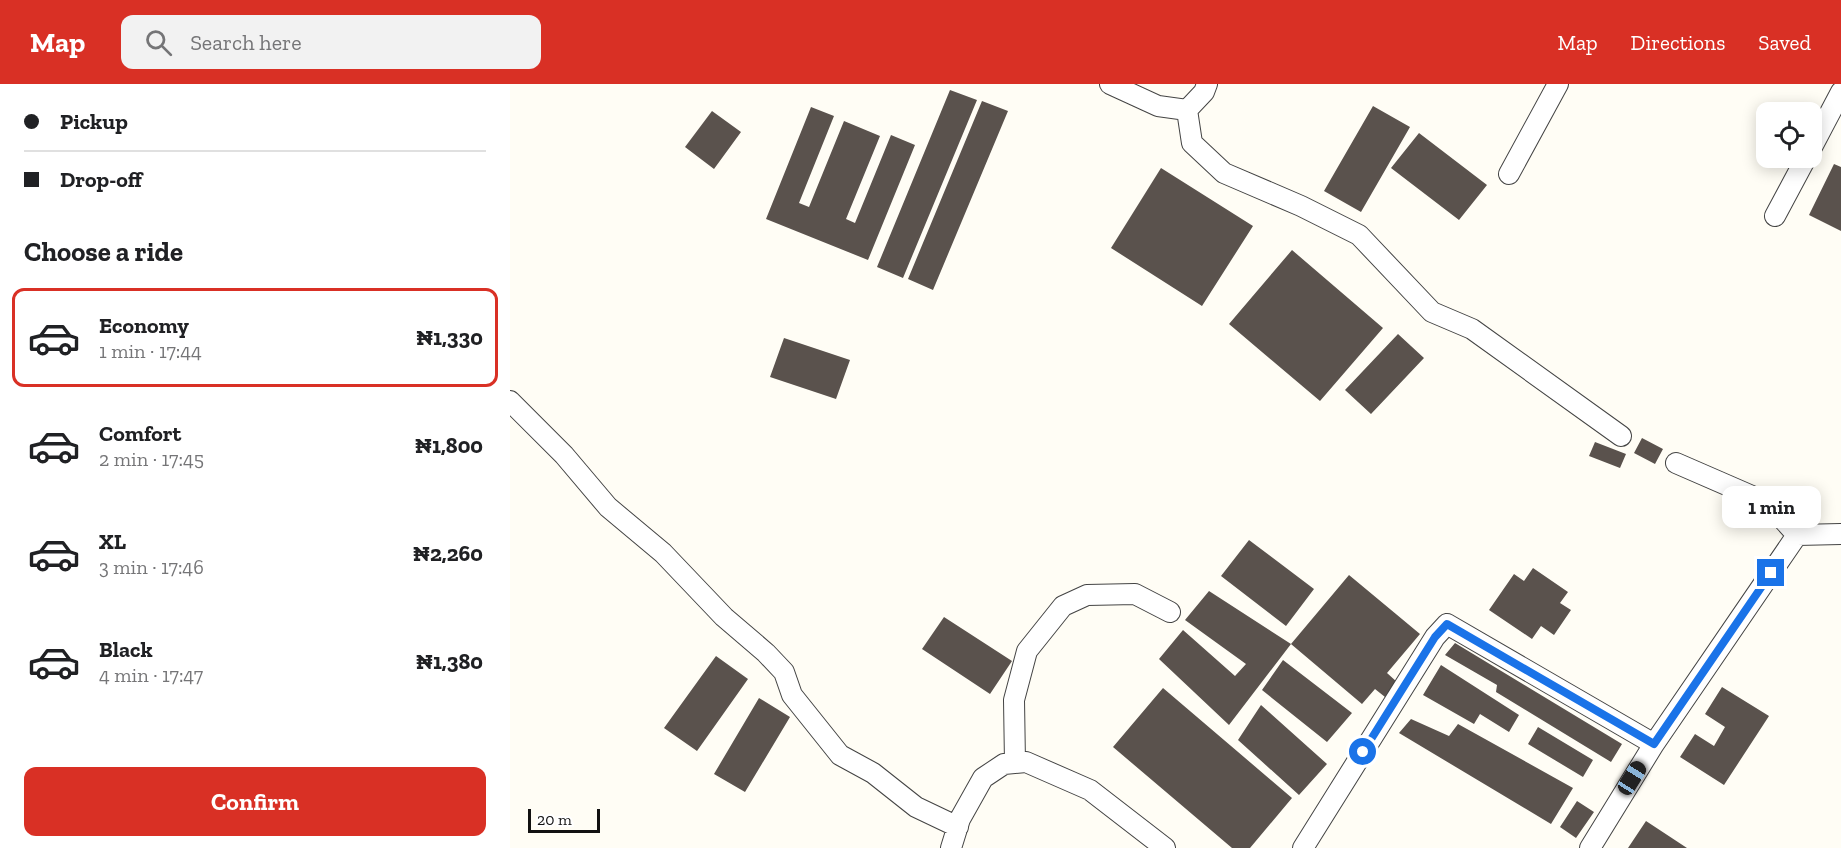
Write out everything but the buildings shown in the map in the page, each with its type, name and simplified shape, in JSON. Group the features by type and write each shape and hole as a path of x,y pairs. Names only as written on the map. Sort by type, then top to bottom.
{"street":[{"path":"1110,84 1158,106 1187,110"},
{"path":"1187,110 1204,92 1207,84"},
{"path":"1509,174 1558,84"},
{"path":"1822,128 1841,92"},
{"path":"1187,110 1192,143 1224,173 1359,235 1432,312 1472,329 1621,436"},
{"path":"1775,216 1801,168"},
{"path":"510,401 564,455 608,507 663,553 724,617 766,653 784,672 792,695 840,755 873,773 916,807 958,827"},
{"path":"1676,463 1768,503 1797,535 1841,534"},
{"path":"1590,848 1654,744 1797,535"},
{"path":"1015,763 1014,700 1027,651 1063,606 1087,595 1136,594 1170,612"},
{"path":"1303,848 1435,637 1447,624 1654,744"},
{"path":"951,848 960,819 983,778 1004,764 1026,762 1090,790 1165,848"}],"route":[{"path":"1363,752 1435,637 1447,624 1654,744 1771,573"}]}
